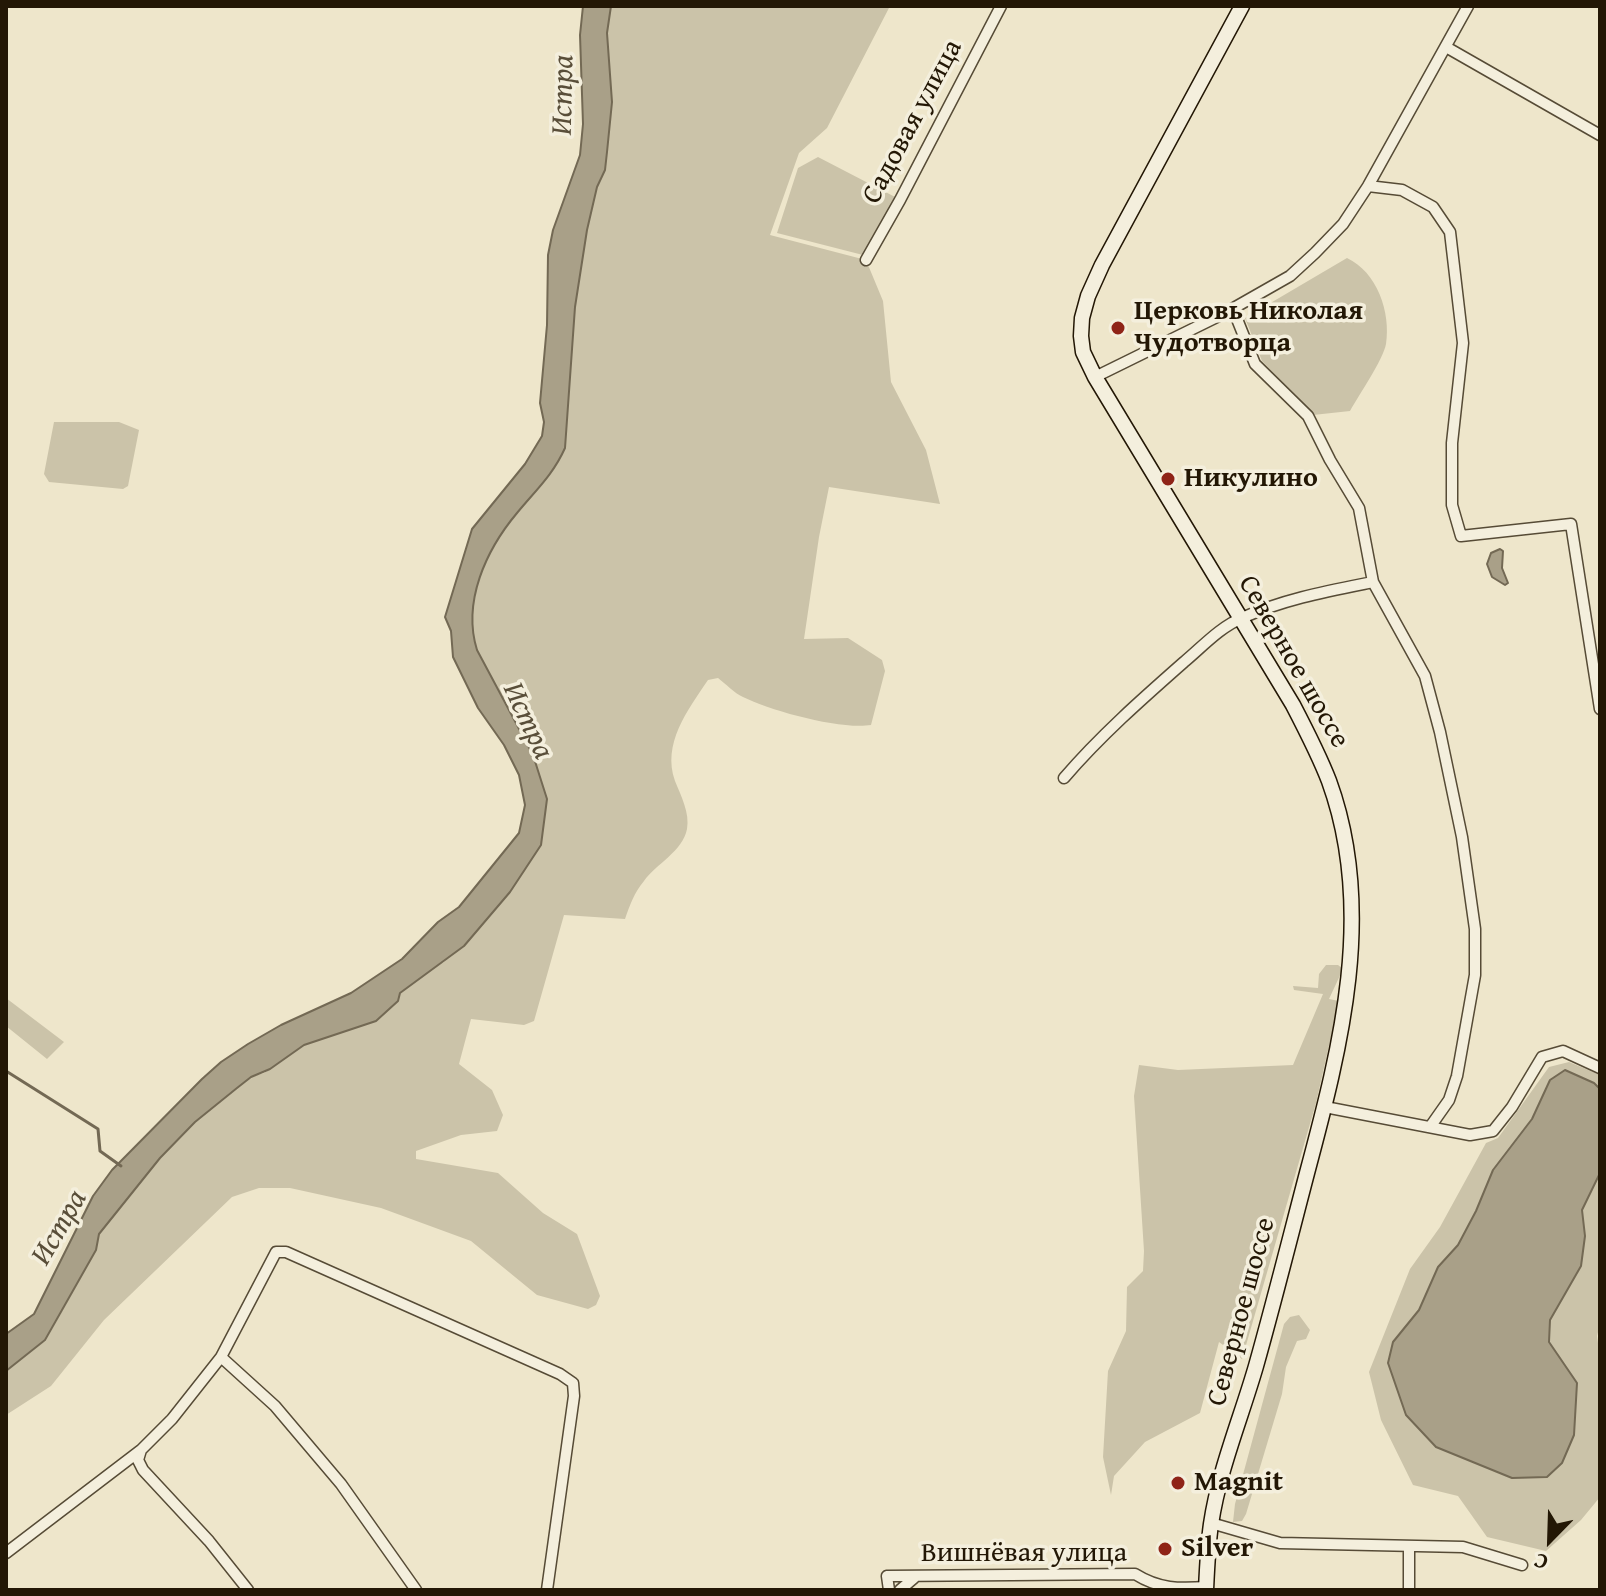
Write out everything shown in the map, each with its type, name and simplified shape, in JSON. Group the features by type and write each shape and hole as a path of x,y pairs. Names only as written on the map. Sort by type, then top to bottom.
{"main road":[{"name":"Северное шоссе","path":"1206,1588 1211,1523 1325,1107 1346,1013 1352,958 1350,886 1342,829 1330,784 1314,746 1293,705 1095,377 1083,352 1081,336 1088,296 1102,265 1242,6"}],"street":[{"name":"Садовая улица","path":"866,260 1001,6"},
{"path":"1095,377 1233,309 1298,269 1343,224 1368,186 1468,6"},
{"path":"1446,47 1600,135"},
{"path":"1368,186 1402,190 1433,207 1450,232 1463,343 1452,459 1452,505 1461,536 1571,524 1600,709"},
{"path":"1233,309 1255,364 1308,416 1359,508 1373,582 1425,676 1462,837 1475,929 1475,975 1457,1076 1449,1100 1430,1127"},
{"path":"1064,778 1140,700 1213,637 1239,619 1299,597 1373,582"},
{"path":"1325,1107 1470,1135 1493,1131 1542,1057 1563,1051 1600,1068"},
{"path":"6,1553 141,1450 172,1419 221,1357 271,1259 276,1252 286,1252 560,1374 573,1383 574,1396 547,1590"},
{"path":"221,1357 275,1406 341,1484 416,1590"},
{"path":"141,1450 138,1460 143,1470 209,1541 244,1589"},
{"path":"1211,1523 1280,1543 1463,1547 1522,1565"},
{"path":"1409,1547 1409,1590"},
{"name":"Вишнёвая улица","path":"889,1590 887,1576 1135,1574 1165,1588 1206,1588"},
{"path":"900,1590 914,1578"}],"shaded area":[{"path":"583,6 611,6 607,33 612,102 605,170 597,187 587,230 575,307 565,448 549,475 496,543 480,577 473,614 477,650 533,755 547,799 541,845 510,892 464,946 400,993 398,1001 376,1021 304,1045 270,1069 251,1077 195,1122 160,1158 99,1234 96,1250 45,1340 6,1371 6,1334 34,1314 93,1196 112,1170 221,1062 281,1025 351,993 402,959 438,922 459,907 519,833 525,805 519,775 504,745 478,708 453,657 451,631 445,617 472,529 525,464 542,436 544,422 540,403 547,325 548,255 553,230 580,155 583,124 580,35"},
{"path":"611,6 890,6 827,128 799,153 770,235 866,260 883,301 891,382 926,450 940,504 829,487 804,639 848,638 882,660 885,671 871,725 842,725 788,713 743,697 718,678 708,680 674,741 672,767 687,817 687,829 680,844 649,875 633,899 625,919 564,915 534,1021 524,1025 471,1019 459,1064 492,1090 503,1115 497,1131 461,1135 416,1151 416,1159 498,1173 543,1213 577,1234 600,1296 596,1305 588,1309 537,1295 471,1241 381,1208 290,1188 259,1188 232,1197 104,1320 51,1386 6,1415 6,1371 46,1340 96,1250 99,1234 160,1158 195,1122 251,1077 264,1073 304,1045 376,1021 398,1001 400,993 434,966 444,962 547,799 532,755 477,650 473,614 480,577 496,543 549,475 565,448 575,307 587,230 597,187 605,170 607,152 610,71 607,33"},
{"path":"818,157 897,198 863,255 777,233 798,168"},
{"path":"1347,258 1366,273 1380,294 1386,319 1386,344 1376,368 1350,411 1313,415 1262,361 1245,318"},
{"path":"54,422 119,422 139,430 128,486 123,489 49,482 44,474"},
{"path":"1500,549 1503,551 1502,568 1508,583 1505,585 1492,577 1487,564 1491,553"},
{"path":"1326,965 1338,965 1343,969 1329,999 1339,1001 1316,1103 1242,1359 1219,1342 1200,1413 1145,1442 1114,1476 1111,1495 1103,1457 1108,1371 1126,1331 1127,1287 1143,1271 1134,1096 1139,1065 1178,1070 1293,1065 1323,994 1294,990 1293,986 1318,988 1319,974"},
{"path":"6,998 64,1042 47,1059 6,1026"},
{"path":"1569,1062 1598,1074 1600,1089 1594,1083 1550,1080 1532,1119 1493,1170 1458,1245 1438,1267 1419,1310 1393,1342 1577,1384 1549,1342 1550,1320 1581,1266 1585,1236 1582,1210 1600,1173 1600,1324 1597,1336 1600,1357 1600,1497 1581,1520 1546,1551 1487,1537 1458,1496 1413,1485 1381,1420 1369,1372 1410,1269 1440,1227 1486,1143 1498,1138 1549,1067"},
{"path":"1565,1070 1594,1083 1600,1089 1600,1173 1582,1210 1585,1236 1581,1266 1550,1320 1549,1342 1577,1383 1574,1435 1562,1463 1547,1477 1512,1478 1436,1447 1406,1415 1388,1363 1393,1342 1419,1310 1438,1267 1458,1245 1493,1170 1532,1119 1550,1080"},
{"path":"1299,1315 1310,1330 1306,1339 1297,1341 1286,1367 1282,1394 1246,1514 1242,1521 1233,1522 1235,1504 1284,1324 1290,1317"}],"waterway":[{"path":"6,1071 98,1129 100,1151 121,1166"}],"place":[{"name":"Церковь Николая Чудотворца","path":"1118,328"},
{"name":"Никулино","path":"1168,479"},
{"name":"Magnit","path":"1178,1483"},
{"name":"Silver","path":"1165,1549"}],"water label":[{"name":"Истра","path":"564,95"},
{"name":"Истра","path":"527,721"},
{"name":"Истра","path":"60,1228"}]}
